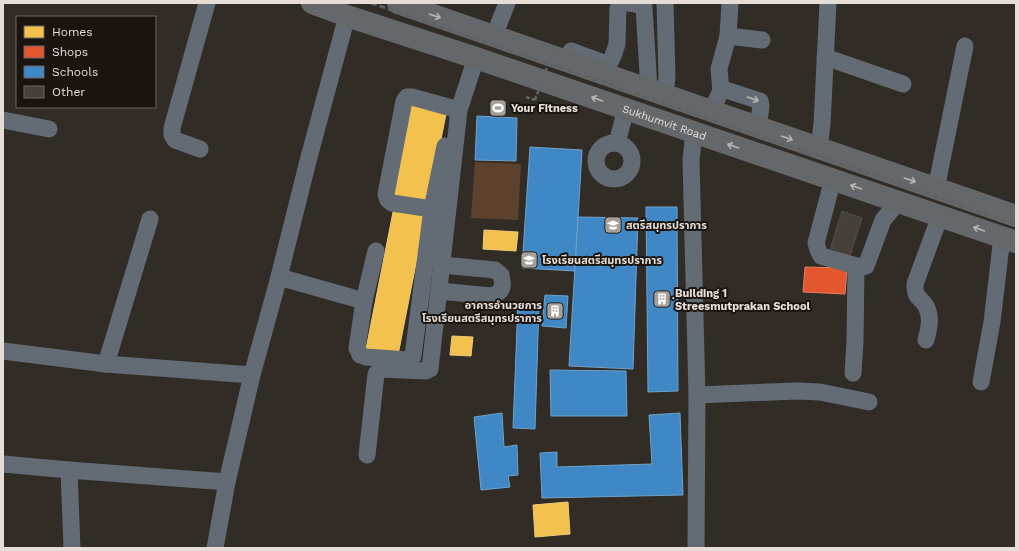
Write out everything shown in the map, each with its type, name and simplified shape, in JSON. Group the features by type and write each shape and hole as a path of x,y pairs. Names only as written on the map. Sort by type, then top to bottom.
{"highway":[{"name":"Sukhumvit Road","path":"312,3 1009,239"},
{"path":"398,3 494,36 606,70 657,93 1016,216"}],"street":[{"path":"200,149 175,140 172,135 172,128 207,3"},
{"path":"494,36 508,3"},
{"path":"571,51 606,70 617,44 618,9 619,4 621,3"},
{"path":"628,3 641,5 644,7 657,93"},
{"path":"657,93 667,77 665,3"},
{"path":"710,111 721,91 719,69 728,36 730,3"},
{"path":"819,148 822,124 828,3"},
{"path":"215,548 227,482 252,375 347,16"},
{"path":"728,36 762,40"},
{"path":"936,189 965,46"},
{"path":"825,57 903,84"},
{"path":"376,251 364,301 357,348 360,355 366,357 408,360 411,359 412,356 432,209 456,109 476,58"},
{"path":"721,91 726,90 760,101 761,106 758,128"},
{"path":"432,209 392,203 388,200 386,194 404,100 407,97 412,97 456,109"},
{"path":"367,456 376,374 381,369 430,369 442,265 456,109"},
{"path":"617,143 626,109"},
{"path":"3,120 49,128"},
{"path":"694,132 691,160 697,395 696,548"},
{"path":"833,179 816,243 821,256 860,267 866,266 883,220 898,202"},
{"path":"926,340 930,319 926,305 915,293 915,284 940,216"},
{"path":"106,364 150,219"},
{"path":"981,382 1009,239"},
{"path":"439,292 491,296 498,294 502,289 503,282 501,275 495,270 442,265"},
{"path":"853,373 856,266"},
{"path":"279,277 364,301"},
{"path":"3,351 106,364 252,375"},
{"path":"697,395 796,391 820,392 869,402"},
{"path":"3,464 227,482"},
{"path":"69,470 72,548"}],"path":[{"path":"526,97 535,100 554,48"}],"shaded area":[{"path":"475,162 521,164 518,220 471,218"}],"building: Homes":[{"path":"412,103 447,109 428,205 393,198"},
{"path":"394,207 426,213 398,355 366,349"},
{"path":"484,230 518,232 516,251 483,249"},
{"path":"452,336 473,337 471,356 450,355"},
{"path":"568,502 570,534 535,537 533,505"}],"building: Shops":[{"path":"805,267 847,268 845,294 803,292"}],"building: Schools":[{"name":"Your Fitness","path":"477,116 517,118 516,161 475,160"},
{"path":"530,147 582,150 575,271 522,268"},
{"name":"ฺBuilding 1 Streesmutprakan School","path":"646,207 677,207 678,391 648,392"},
{"path":"578,217 638,218 633,369 569,366"},
{"name":"อาคารอำนวยการ โรงเรียนสตรีสมุทรปราการ","path":"545,295 568,296 566,328 542,326"},
{"path":"518,302 539,304 535,429 513,428"},
{"path":"550,370 626,371 627,416 551,416"},
{"path":"502,413 504,447 517,445 518,475 508,476 510,487 481,490 474,417"},
{"path":"680,413 683,495 542,498 540,453 557,452 557,467 652,464 649,415"}],"building: Other":[{"path":"842,211 862,218 850,256 830,250"}],"railway":[{"path":"371,3 1016,224"}],"place":[{"name":"Your Fitness","path":"498,108"},
{"name":"สตรีสมุทรปราการ","path":"613,225"},
{"name":"โรงเรียนสตรีสมุทรปราการ","path":"529,260"},
{"name":"ฺBuilding 1 Streesmutprakan School","path":"662,299"},
{"name":"อาคารอำนวยการ โรงเรียนสตรีสมุทรปราการ","path":"555,311"}]}
